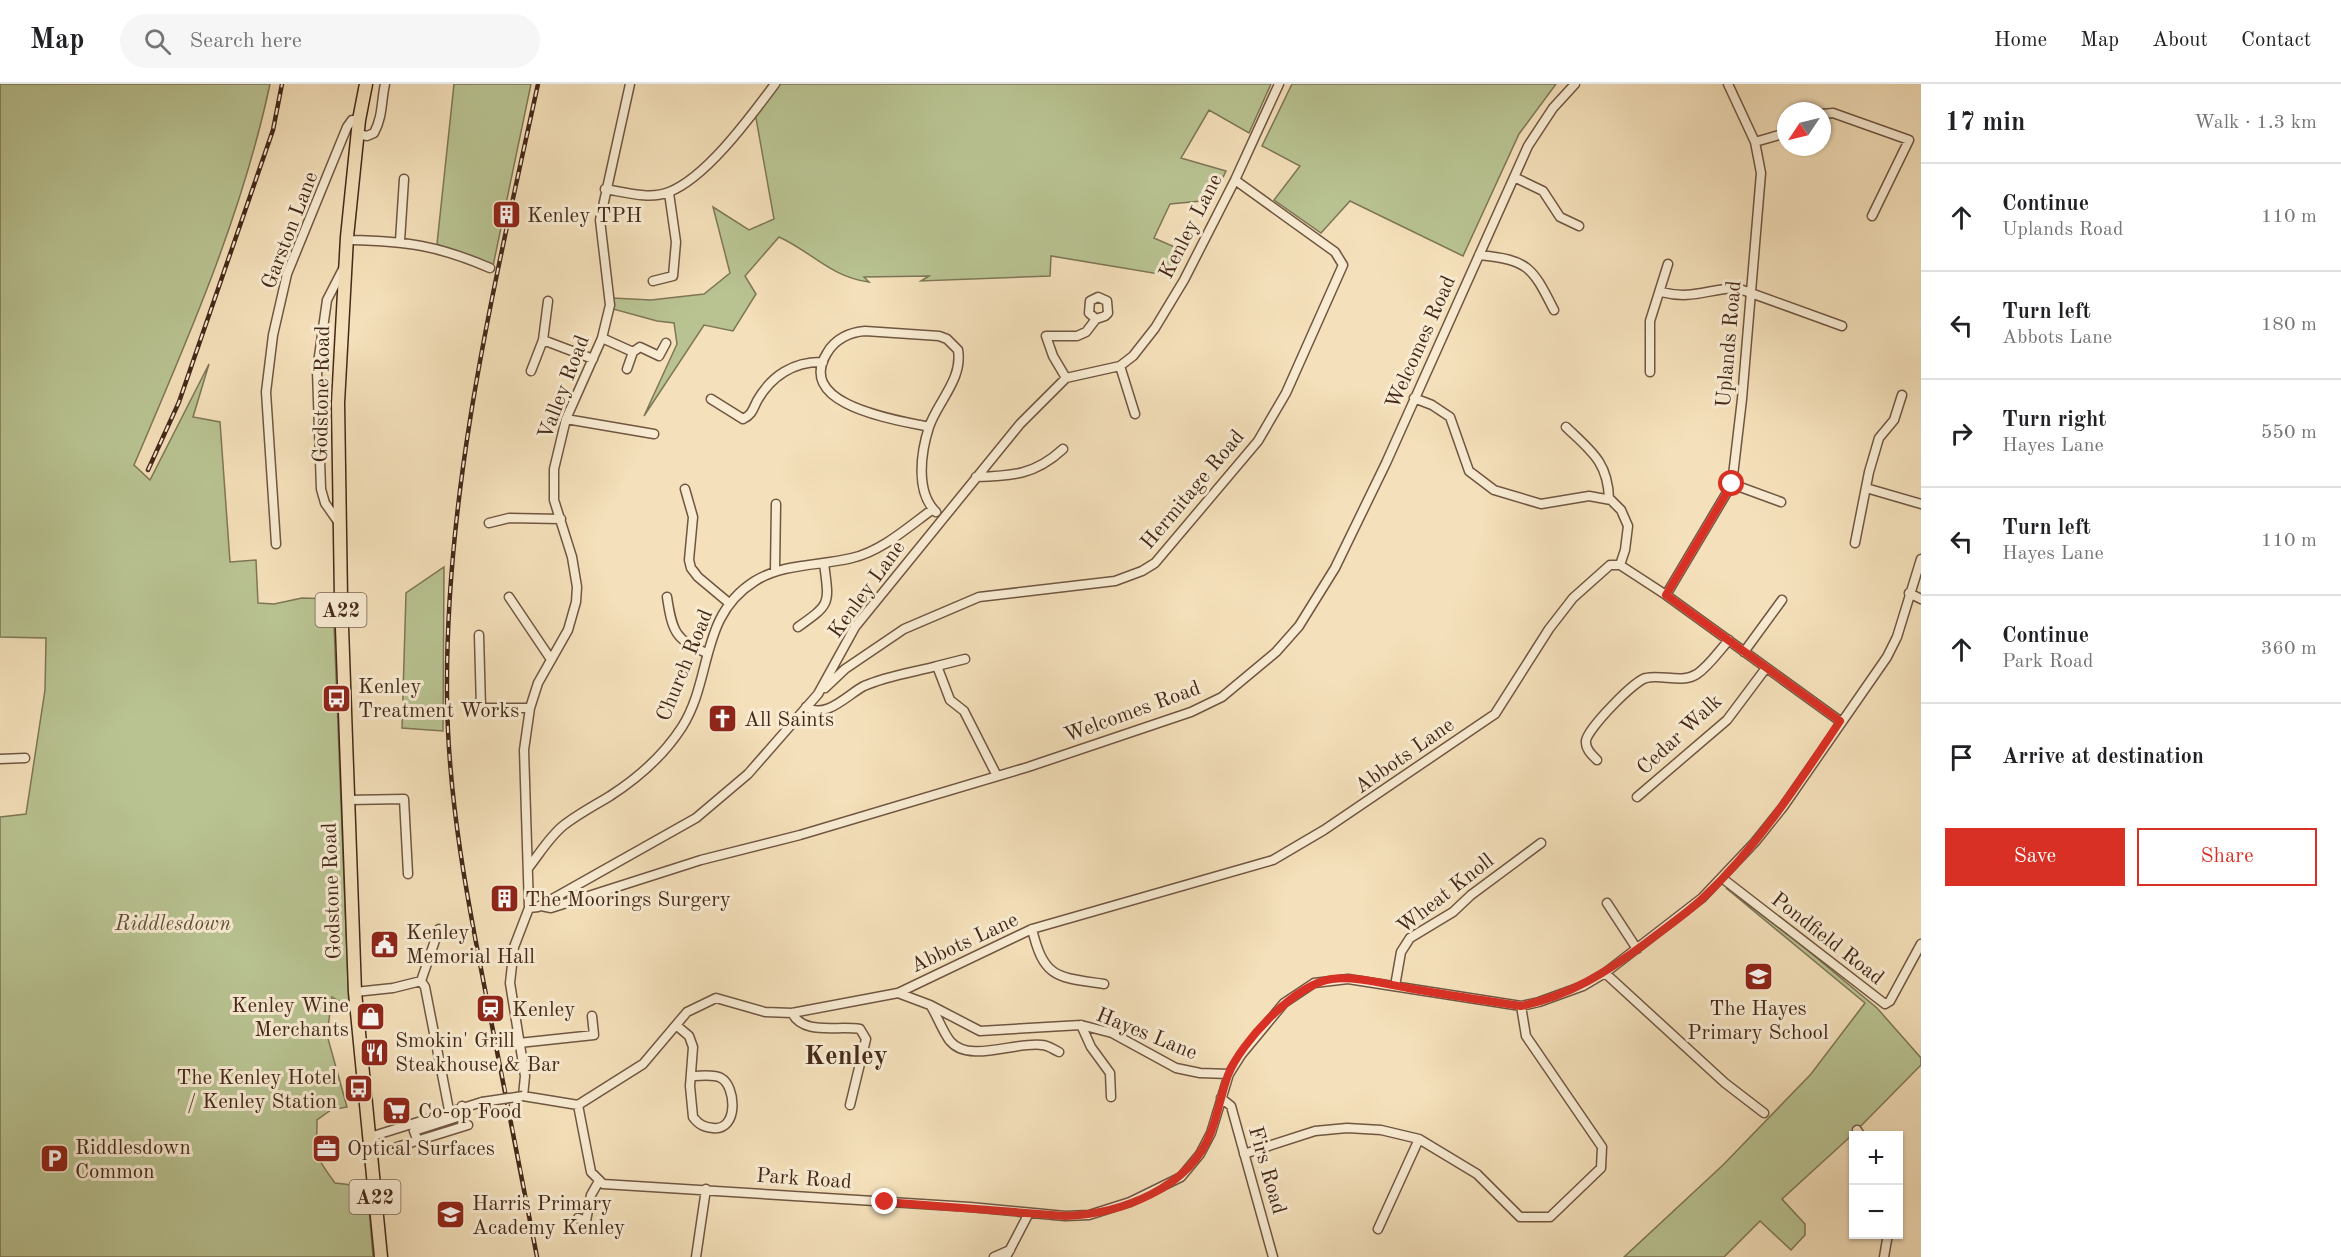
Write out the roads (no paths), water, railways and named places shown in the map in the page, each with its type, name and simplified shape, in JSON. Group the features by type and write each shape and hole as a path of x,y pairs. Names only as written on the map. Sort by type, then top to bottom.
{"highway":[{"name":"Godstone Road","path":"366,84 359,120 347,237 338,376 347,800 355,992 360,1064 370,1137 381,1257"}],"street":[{"path":"358,134 374,133 380,122 384,106 385,84"},
{"name":"Valley Road","path":"529,908 529,867 523,788 524,750 530,708 550,658 573,618 577,587 572,557 552,488 554,469 566,419 602,338 609,305 600,220 605,189 621,135 630,84"},
{"path":"605,189 645,195 669,193 694,175 726,145 776,84"},
{"name":"Kenley Lane","path":"1120,366 1133,356 1155,328 1184,280 1235,180 1279,84"},
{"name":"Welcomes Road","path":"541,906 551,908 701,860 800,835 997,776 1206,706 1222,697 1276,652 1299,626 1335,568 1528,146 1553,108 1575,84"},
{"name":"Uplands Road","path":"1666,595 1732,484 1761,173 1755,142 1728,84"},
{"path":"1831,112 1909,141 1872,216"},
{"name":"Garston Lane","path":"276,544 266,392 273,335 287,274 347,127 353,119 359,120"},
{"path":"1755,142 1777,136"},
{"path":"1514,177 1543,191 1560,217 1579,226"},
{"path":"400,241 404,179"},
{"name":"Hermitage Road","path":"818,694 845,669 896,634 979,597 1115,581 1142,571 1167,552 1244,460 1286,393 1343,266 1335,252 1235,180"},
{"path":"653,281 673,276 676,242 669,193"},
{"path":"347,237 351,240 400,241 441,249 490,268"},
{"path":"1479,255 1500,257 1530,269 1537,276 1554,310"},
{"path":"1650,372 1650,321 1668,264"},
{"name":"Godstone Road","path":"340,523 325,503 321,489 317,370 327,300 333,284 345,266"},
{"path":"1661,292 1682,297 1720,288 1751,291 1842,326"},
{"path":"531,371 543,340 548,301"},
{"path":"1096,319 1086,332 1077,336 1046,336 1053,356 1066,378 1120,366 1135,414"},
{"path":"929,427 857,410 828,391 824,383 823,362 832,345 854,331 923,333 947,339 958,350 959,366 929,427 922,471 923,491 933,509 942,517"},
{"path":"602,338 633,352"},
{"path":"543,340 593,359"},
{"path":"627,369 633,352 640,347 659,356 666,343"},
{"path":"711,399 743,418 752,413 757,401 781,373 810,361 823,362"},
{"name":"Kenley Lane","path":"529,908 541,906 696,818 748,774 818,694 855,627 942,517 1020,424 1066,378"},
{"path":"1855,543 1879,438 1894,420 1902,395"},
{"path":"1414,398 1432,405 1450,417 1469,471 1494,490 1541,504 1589,496 1609,499 1621,510 1628,526 1626,550 1620,565 1666,595 1840,721"},
{"path":"566,419 654,434"},
{"path":"1566,427 1601,462 1605,471 1609,499"},
{"path":"976,477 1015,476 1048,463 1063,449"},
{"path":"1732,484 1781,502"},
{"path":"1866,488 1921,504"},
{"path":"685,489 693,517 689,560 698,577 729,603"},
{"path":"776,504 776,571"},
{"name":"Church Road","path":"529,867 565,824 613,794 658,758 682,727 689,713 717,623 729,603 756,580 776,571 854,558 882,546 933,509"},
{"path":"489,523 509,518 561,519"},
{"path":"1229,1074 1241,1055 1284,1003 1314,983 1348,979 1521,1006 1583,986 1605,973 1702,898 1783,807 1840,721 1887,657 1897,637 1921,559"},
{"path":"798,627 823,609 828,598 824,563"},
{"name":"Abbots Lane","path":"898,993 1032,929 1273,860 1344,818 1495,714 1549,629 1573,598 1601,570 1610,565 1620,565"},
{"path":"1909,592 1921,599"},
{"path":"509,597 550,658"},
{"path":"667,597 671,622 679,637 688,646 707,653"},
{"path":"1744,652 1782,600"},
{"path":"478,635 481,708 530,708"},
{"path":"1597,760 1588,751 1585,742 1590,730 1638,681 1654,677 1690,678 1698,674 1729,640"},
{"path":"806,707 818,711 843,701 866,685 965,659"},
{"path":"937,666 950,700 964,711 997,776"},
{"name":"Cedar Walk","path":"1637,797 1726,720 1766,668"},
{"path":"0,759 25,758"},
{"path":"347,800 404,799 408,874"},
{"name":"Wheat Knoll","path":"1395,986 1401,952 1410,938 1454,912 1471,895 1541,843"},
{"name":"Pondfield Road","path":"1722,878 1885,1004 1890,1001 1921,944"},
{"path":"1607,903 1637,949"},
{"path":"523,1096 525,1076 510,983 511,963 529,908"},
{"path":"421,981 439,929"},
{"path":"1032,929 1039,957 1053,972 1068,979 1104,984"},
{"path":"1605,973 1725,1083 1764,1113"},
{"path":"355,992 393,988 421,981"},
{"path":"421,981 425,987 449,1110"},
{"path":"370,1137 449,1110 482,1102 523,1096 578,1105 643,1064 687,1012 716,998 765,1012 792,1013 898,993"},
{"name":"Hayes Lane","path":"898,993 930,1005 980,1031 1081,1025 1112,1033 1176,1068 1200,1073 1229,1074"},
{"path":"930,1005 951,1042 962,1048 987,1052 1016,1044 1043,1045 1059,1052"},
{"path":"1244,1154 1315,1131 1347,1128 1381,1130 1419,1139 1477,1174 1520,1217 1550,1217 1601,1168 1602,1147 1526,1036 1521,1006"},
{"path":"792,1013 797,1022 807,1027 843,1026 860,1029 866,1038 850,1105"},
{"path":"519,1043 594,1035 592,1016"},
{"path":"676,1025 692,1042 693,1076 690,1086 693,1117 705,1127 720,1129 732,1117 730,1088 720,1077 693,1076"},
{"path":"1081,1025 1091,1047 1110,1073 1111,1097"},
{"name":"Park Road","path":"599,1181 608,1184 706,1189 1065,1216 1089,1215 1130,1202 1181,1177 1200,1154 1211,1133 1229,1074"},
{"name":"Firs Road","path":"1221,1098 1231,1106 1273,1257"},
{"path":"578,1105 591,1172 599,1181 591,1195 586,1221"},
{"path":"417,1140 414,1131 464,1115 462,1107"},
{"path":"397,1147 468,1125"},
{"path":"1378,1229 1419,1139"},
{"path":"696,1257 706,1189"},
{"path":"994,1257 1008,1253 1029,1213"},
{"path":"1884,1257 1887,1239"}],"railway":[{"path":"148,470 179,402 273,130 282,84"},
{"path":"537,1257 467,890 451,775 447,697 454,542 463,465 489,312 538,84"}],"place":[{"name":"Kenley TPH","path":"506,215"},
{"name":"Kenley Treatment Works","path":"337,698"},
{"name":"All Saints","path":"723,719"},
{"name":"The Moorings Surgery","path":"504,899"},
{"name":"Kenley Memorial Hall","path":"385,944"},
{"name":"The Hayes Primary School","path":"1758,977"},
{"name":"Kenley","path":"491,1009"},
{"name":"Kenley Wine Merchants","path":"370,1017"},
{"name":"Smokin' Grill Steakhouse & Bar","path":"374,1052"},
{"name":"The Kenley Hotel / Kenley Station","path":"358,1089"},
{"name":"Co-op Food","path":"397,1111"},
{"name":"Optical Surfaces","path":"326,1148"},
{"name":"Riddlesdown Common","path":"54,1159"},
{"name":"Harris Primary Academy Kenley","path":"451,1215"}],"district":[{"name":"Kenley","path":"846,1055"}],"park label":[{"name":"Riddlesdown","path":"173,923"}]}
